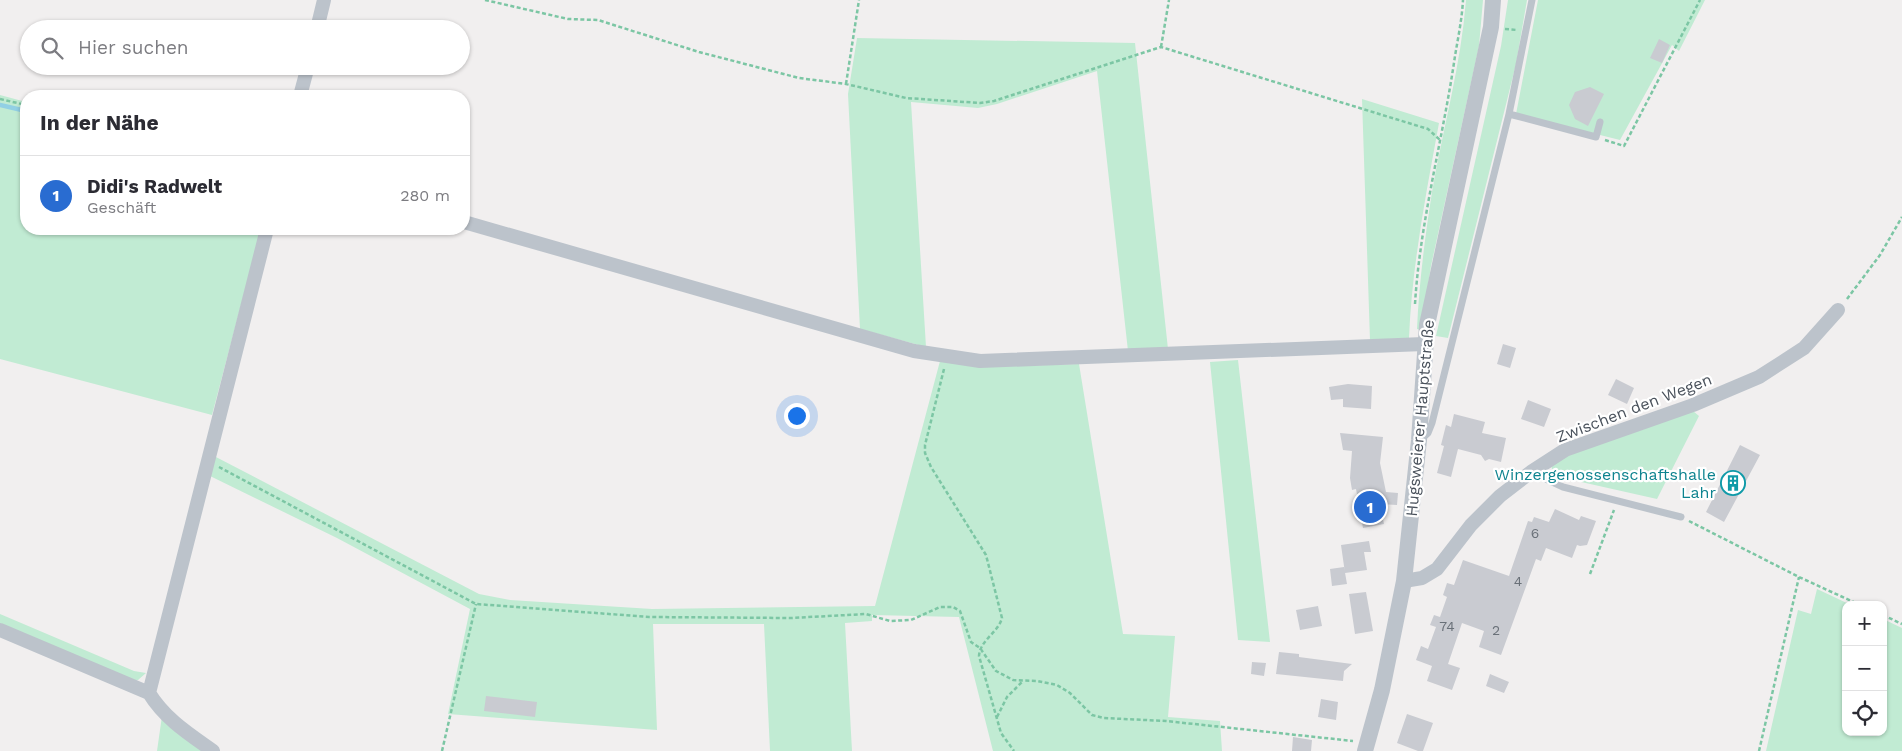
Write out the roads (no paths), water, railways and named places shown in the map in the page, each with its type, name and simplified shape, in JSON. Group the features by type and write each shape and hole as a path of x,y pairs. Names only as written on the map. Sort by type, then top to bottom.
{"street":[{"path":"319,20 324,0"},
{"name":"Hugsweierer Hauptstraße","path":"1366,747 1382,690 1404,581 1419,440 1424,344 1491,27 1493,0"},
{"path":"302,90 306,75"},
{"path":"470,224 914,351 947,357 980,361 1424,344"},
{"path":"149,693 265,235"},
{"name":"Zwischen den Wegen","path":"1404,581 1422,578 1437,569 1471,525 1500,496 1531,472 1565,450 1693,405 1759,376 1804,348 1838,310"},
{"path":"0,630 149,693 170,719 213,751"}],"lane":[{"path":"1419,440 1428,433 1432,422 1509,114 1532,0"},
{"path":"1509,114 1596,137 1600,122"},
{"path":"1531,472 1563,486 1681,517"}],"waterway":[{"path":"0,105 20,110"}],"place":[{"name":"Winzergenossenschaftshalle Lahr","path":"1733,483"},
{"name":"Didi's Radwelt","path":"1370,507"}]}
